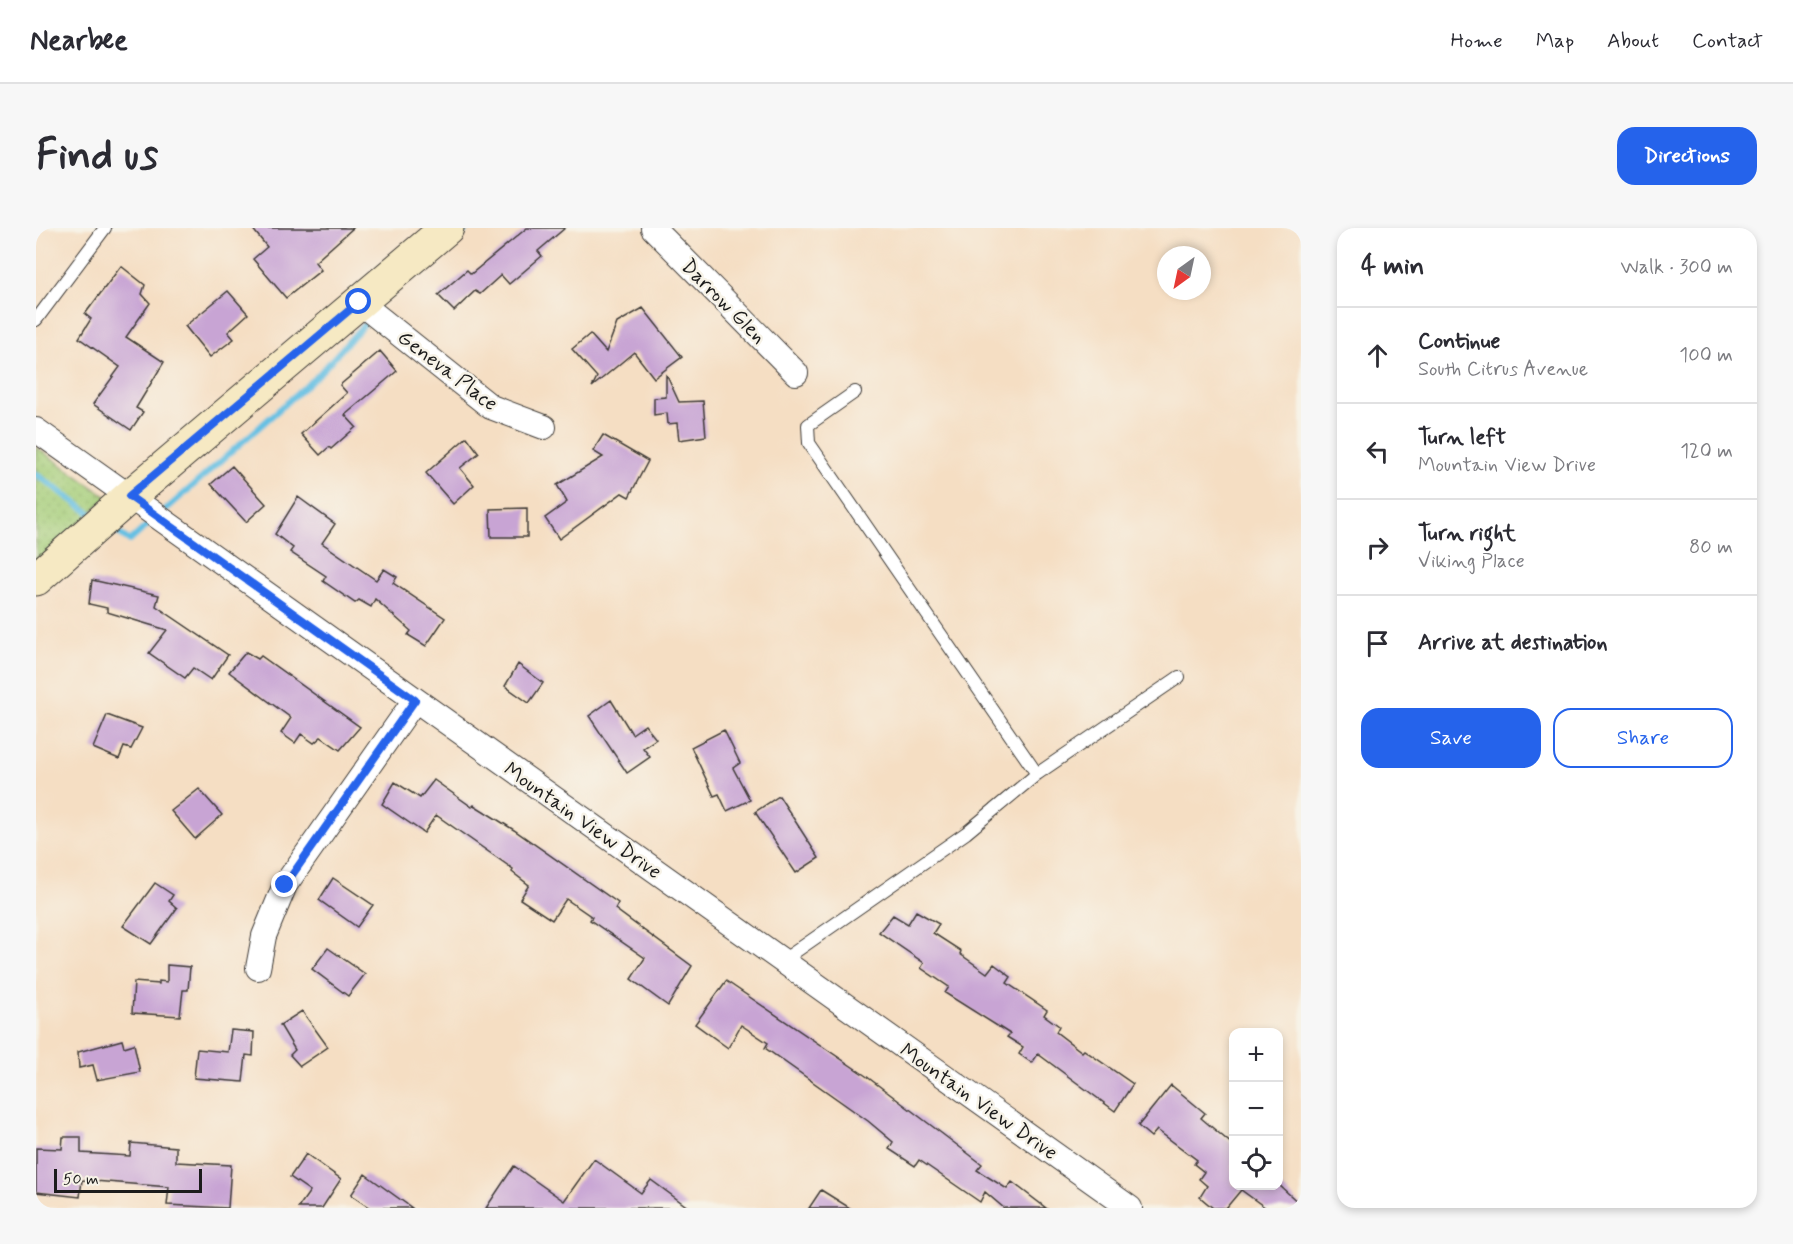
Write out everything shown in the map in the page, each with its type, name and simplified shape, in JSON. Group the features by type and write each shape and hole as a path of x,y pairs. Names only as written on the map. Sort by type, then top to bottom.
{"street":[{"path":"36,579 129,496 447,228"},
{"name":"Darrow Glen","path":"652,228 796,373"},
{"name":"Geneva Place","path":"359,302 491,407 544,427"},
{"name":"Mountain View Drive","path":"36,430 1130,1208"},
{"path":"258,968 264,936 285,885 415,700"}],"lane":[{"path":"36,321 105,228"},
{"path":"855,392 808,425 809,443 1037,774"},
{"path":"782,961 966,833 1037,774 1179,677"}],"green space":[{"path":"36,447 107,497 36,564"}],"building":[{"path":"252,228 353,228 315,262 321,270 286,298 253,259 267,247"},
{"path":"527,228 565,228 538,251 542,256 509,284 501,275 480,294 475,291 454,311 438,295 467,270 471,274"},
{"path":"121,266 145,285 142,294 150,303 126,337 164,362 136,408 143,412 131,430 93,404 120,367 79,338 91,319 85,314"},
{"path":"228,291 248,314 228,332 234,339 210,357 185,326"},
{"path":"643,308 682,357 654,378 634,352 592,387 597,377 572,349 590,334 606,352 617,323"},
{"path":"380,351 397,371 345,415 356,427 331,449 329,447 320,455 301,434 347,393 340,385"},
{"path":"666,374 679,402 703,401 706,436 679,440 677,423 668,424 667,413 654,415 654,398 666,397"},
{"path":"603,435 648,461 629,497 622,493 559,539 545,518 567,502 557,485 603,457 593,451"},
{"path":"467,437 479,453 460,468 474,485 453,504 426,473"},
{"path":"232,466 266,504 246,522 211,484"},
{"path":"298,497 335,524 322,543 376,580 384,569 397,577 393,583 445,618 426,646 408,635 411,631 375,599 371,607 359,600 355,603 323,581 326,576 290,552 293,548 275,534"},
{"path":"527,508 527,537 491,537 490,509"},
{"path":"92,580 159,595 156,606 228,655 211,680 193,668 185,678 149,653 167,630 107,612 107,608 89,604"},
{"path":"246,652 258,659 261,656 360,727 340,750 321,737 314,743 301,734 295,743 281,733 291,718 229,672"},
{"path":"518,664 543,683 529,703 505,686"},
{"path":"611,700 632,734 645,725 656,739 643,748 650,757 627,773 589,716"},
{"path":"107,715 142,728 131,749 124,747 119,759 93,748"},
{"path":"724,730 740,763 733,768 750,800 727,811 719,794 714,796 691,747"},
{"path":"434,780 472,807 474,805 514,830 618,903 615,909 692,966 668,1006 631,979 645,958 590,920 592,917 566,899 552,920 520,899 529,885 512,872 513,869 436,815 424,833 382,804 395,782 420,798"},
{"path":"199,789 222,815 195,839 171,811"},
{"path":"779,796 819,858 796,873 755,812"},
{"path":"333,878 373,905 357,927 319,900"},
{"path":"155,883 173,895 169,901 177,908 151,944 123,926"},
{"path":"916,911 939,924 933,933 961,951 960,954 987,973 994,964 1011,977 1007,983 1047,1010 1044,1015 1059,1026 1056,1032 1082,1052 1084,1050 1133,1084 1115,1111 1038,1054 1032,1063 1019,1054 1023,1047 1007,1037 1010,1034 945,993 949,987 921,968 924,963 879,932 893,915 908,924"},
{"path":"328,948 365,974 348,996 312,969"},
{"path":"167,965 190,967 188,990 183,990 180,1016 132,1013 134,982 159,984 159,981 167,982"},
{"path":"726,981 866,1076 982,1164 977,1170 1007,1189 1012,1182 1046,1208 1004,1208 985,1192 980,1202 919,1160 915,1166 889,1149 893,1142 868,1121 765,1048 768,1043 741,1025 728,1048 695,1024"},
{"path":"302,1011 328,1047 300,1066 290,1055 295,1050 280,1025"},
{"path":"231,1030 254,1032 253,1056 246,1055 243,1082 194,1078 197,1049 228,1052"},
{"path":"122,1040 124,1047 134,1044 140,1072 97,1080 93,1065 79,1068 78,1052"},
{"path":"1171,1085 1205,1113 1201,1118 1229,1142 1229,1190 1241,1190 1226,1208 1213,1208 1200,1197 1207,1186 1199,1179 1204,1172 1194,1164 1197,1160 1157,1130 1151,1137 1138,1126"},
{"path":"63,1137 81,1137 81,1153 130,1156 131,1143 176,1147 176,1162 231,1165 228,1208 167,1205 169,1187 82,1180 80,1197 36,1192 36,1148 62,1149"},
{"path":"306,1154 341,1179 322,1208 298,1208 310,1191 290,1177"},
{"path":"594,1159 641,1193 651,1180 689,1208 486,1208 514,1166 564,1201"},
{"path":"365,1174 412,1208 370,1208 351,1195"},
{"path":"1283,1189 1301,1205 1301,1208 1266,1208 1241,1190"},
{"path":"821,1190 850,1208 809,1208"}],"waterway":[{"path":"456,238 468,228"},
{"path":"161,514 317,376 370,318"},
{"path":"36,474 94,516"},
{"path":"110,527 130,541 153,520"}],"route":[{"path":"285,885 415,700 129,496 359,302"}]}
